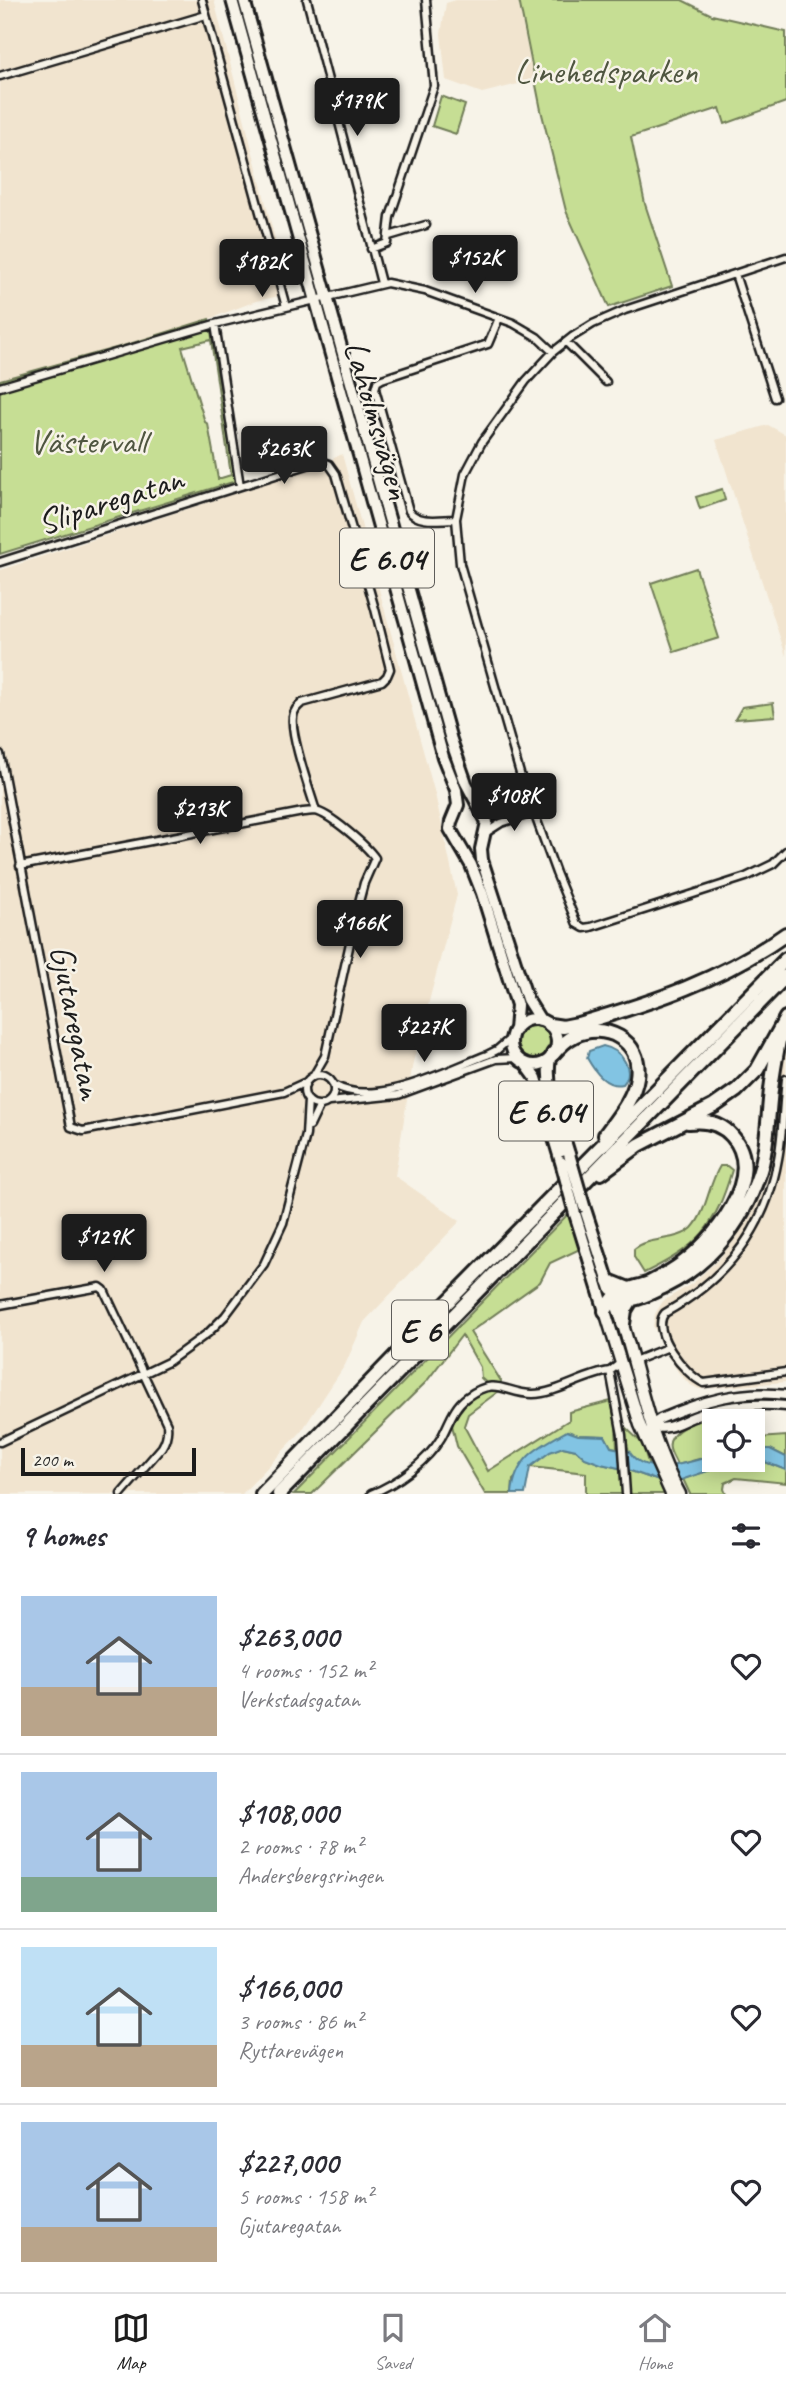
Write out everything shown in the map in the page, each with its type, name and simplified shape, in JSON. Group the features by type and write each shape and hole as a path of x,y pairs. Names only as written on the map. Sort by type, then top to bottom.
{"highway":[{"name":"Laholmsvägen","path":"232,0 443,757 456,790 458,805 451,822 452,833 471,865 517,1004 512,1048 536,1078 605,1311"},
{"name":"Laholmsvägen","path":"244,0 448,730 459,764 487,822 481,849 482,860 527,999 557,1041 548,1070 550,1086 584,1206 614,1298"},
{"path":"454,814 467,809 482,813"},
{"path":"513,1033 526,1020 563,1027 697,986 786,934"},
{"name":"E 6","path":"262,1494 786,959"},
{"name":"E 6","path":"279,1494 786,976"},
{"path":"523,1242 534,1238 611,1164 654,1136 727,1098 743,1085 757,1070 784,1022"},
{"path":"598,1290 614,1298 670,1284 701,1263 726,1237 744,1208 762,1163 773,1072 784,1022"},
{"path":"521,1060 538,1064 552,1056 574,1036 596,1030 621,1037 630,1046 636,1060 637,1075 626,1104 581,1168"},
{"path":"623,1324 630,1295 696,1252 723,1221 741,1185 744,1161 733,1137 714,1124 684,1122"},
{"path":"608,1281 630,1295"},
{"path":"605,1311 614,1298"}],"main road":[{"name":"Laholmsvägen","path":"614,1298 648,1408 655,1450 671,1494"},
{"name":"Laholmsvägen","path":"605,1311 645,1438 655,1450 680,1494"},
{"path":"634,1410 652,1426"}],"street":[{"path":"202,0 286,307"},
{"path":"307,0 381,283"},
{"path":"371,249 387,243 390,217 434,86 426,0"},
{"path":"0,76 206,15"},
{"path":"388,236 426,225"},
{"path":"786,257 625,310 593,324 553,352 526,381 475,452 465,474 456,519 460,564 530,805 579,926 584,928 746,877 773,864 786,851"},
{"path":"734,274 775,398"},
{"path":"0,387 215,324 381,283 407,286 499,318 528,331 553,352"},
{"path":"456,519 420,519 408,511 375,389 377,382 382,379 488,344 499,318"},
{"path":"215,324 240,485"},
{"path":"566,342 606,382"},
{"name":"Sliparegatan","path":"0,562 320,461 329,464 335,474 390,662 389,673 382,681 302,704 296,709 292,719 316,811"},
{"name":"Gjutaregatan","path":"0,754 71,1127 83,1131 284,1092 306,1082"},
{"path":"482,813 499,815 530,805"},
{"path":"20,866 316,811 335,822 369,850 375,858 359,902 325,1056 314,1075 306,1082 306,1135"},
{"path":"485,833 501,823 533,813"},
{"path":"325,1056 328,1077 334,1085 356,1092 378,1092 398,1088 487,1055 497,1050 513,1033"},
{"path":"0,1442 145,1374 168,1362 208,1334 250,1285 264,1264 283,1223 306,1135 320,1105 398,1094 496,1059 521,1060"},
{"path":"314,1075 328,1077"},
{"path":"786,1079 778,1158 764,1209 727,1267 700,1292 661,1318 660,1328 669,1347 694,1379 704,1382 786,1370"},
{"path":"329,1102 334,1094 334,1085"},
{"name":"Gjutaregatan","path":"284,1092 307,1098"},
{"path":"307,1098 320,1105"},
{"path":"0,1305 100,1287 104,1290 167,1424 167,1440 121,1494"},
{"path":"639,1359 669,1347"},
{"path":"371,1494 397,1481 429,1452 442,1436 456,1408 474,1392 494,1385 534,1394 610,1371 618,1365"},
{"path":"610,1371 623,1444 626,1494"},
{"path":"645,1438 660,1419 725,1396 754,1393 786,1395"},
{"path":"652,1426 659,1429 670,1427 730,1407 786,1406"},
{"path":"648,1408 660,1413 679,1411"},
{"path":"655,1450 670,1427"}],"shaded area":[{"path":"0,0 214,0 289,294 256,301 123,346 0,380"},
{"path":"456,0 518,0 534,80 482,93 446,80 441,34 446,3"},
{"path":"768,425 786,435 786,656 716,440"},
{"path":"342,454 435,794 457,895 413,1062 395,1176 460,1221 364,1322 345,1365 301,1432 242,1494 0,1494 0,570 319,466"},
{"path":"786,1048 786,1382 699,1389 689,1384 678,1372 653,1326 655,1314 663,1301 693,1283 720,1258 751,1215 764,1190 771,1166 781,1068"}],"green space":[{"name":"Linehedsparken","path":"519,0 682,0 712,15 786,32 786,102 725,124 720,108 631,137 645,204 672,286 609,307 566,211 541,110"},
{"path":"441,96 465,105 456,134 432,126"},
{"name":"Västervall","path":"209,319 236,481 0,554 0,380","holes":["211,340 231,475 218,479 208,424 205,422 182,347"]},
{"path":"722,489 725,500 700,509 696,497"},
{"path":"696,568 719,638 674,652 651,583"},
{"path":"773,703 775,716 735,719 742,707"},
{"path":"534,1026 546,1030 550,1042 546,1054 534,1058 522,1054 518,1042 522,1030"},
{"path":"720,1166 727,1166 732,1170 711,1221 692,1244 644,1273 634,1257 634,1249 648,1242 679,1235 692,1228 701,1214"},
{"path":"568,1214 580,1249 550,1263 540,1282 470,1332 501,1381 499,1391 468,1414 464,1426 488,1471 569,1420 569,1412 611,1401 617,1448 611,1447 605,1436 578,1435 567,1431 513,1480 512,1494 485,1494 457,1446 452,1425 468,1401 493,1389 481,1378 480,1367 462,1335 426,1382 312,1494 294,1494"},
{"path":"702,1419 702,1458 677,1465 670,1449 672,1437"},
{"path":"625,1427 642,1443 649,1466 632,1457 627,1446"},
{"path":"786,1436 786,1457 765,1449 765,1438"},
{"path":"563,1447 576,1450 585,1458 601,1464 659,1481 665,1494 586,1494 586,1473 530,1467 550,1451"},
{"path":"765,1462 786,1470 786,1483 736,1478 725,1483 726,1494 690,1494 683,1479 704,1472 765,1472"}],"water":[{"path":"603,1046 615,1051 624,1060 628,1072 623,1084 606,1081 587,1058 589,1051"},
{"path":"567,1431 578,1435 605,1436 611,1447 629,1451 636,1459 646,1464 668,1466 702,1458 702,1472 705,1472 681,1480 659,1481 601,1464 585,1458 576,1450 563,1447 550,1452 530,1467 525,1494 512,1494 523,1462"},
{"path":"765,1449 786,1457 786,1470 765,1462"}]}
